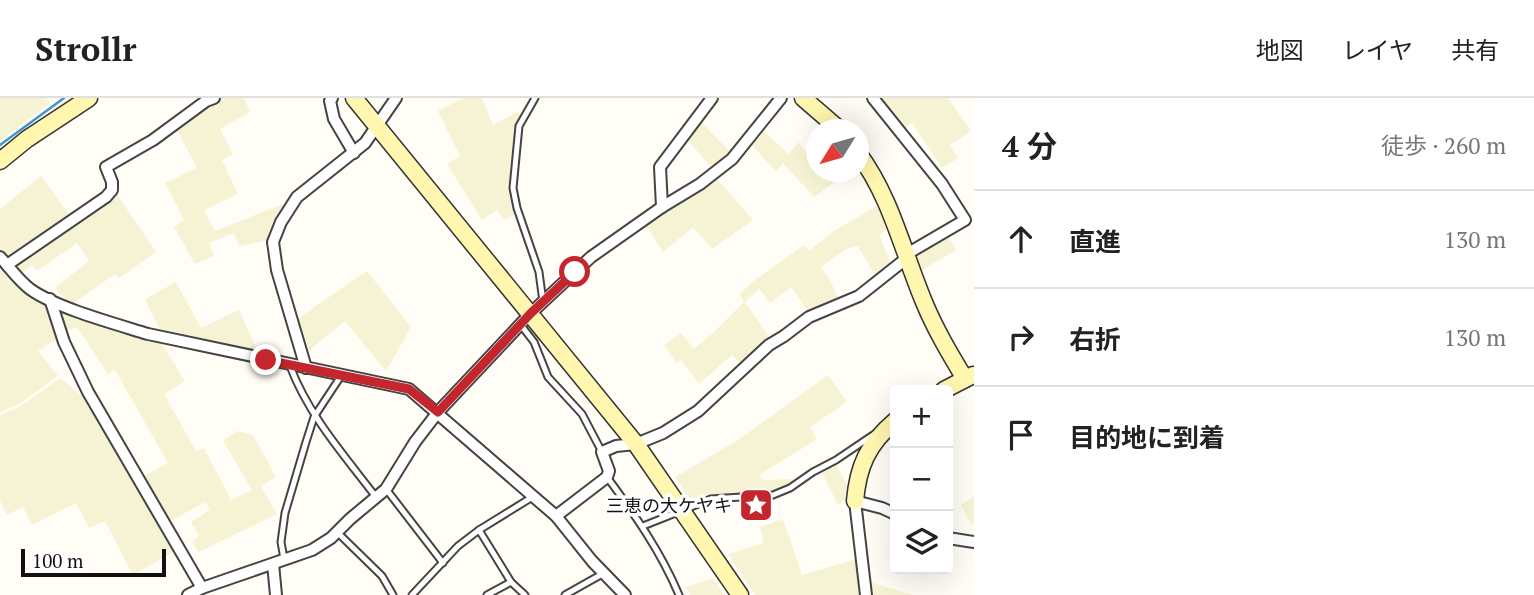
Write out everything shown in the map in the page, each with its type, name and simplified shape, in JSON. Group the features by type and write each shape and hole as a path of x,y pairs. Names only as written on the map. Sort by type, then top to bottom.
{"street":[{"path":"0,161 27,139 89,98"},
{"path":"214,98 153,140 106,167 112,182 112,190 106,197 3,261 29,288 50,299 148,334 409,389 556,516 625,595"},
{"path":"331,98 334,119 354,153"},
{"path":"354,98 636,444 740,595"},
{"path":"306,368 277,271 273,242 281,222 297,197 365,143 396,98"},
{"path":"662,207 660,167 712,98"},
{"path":"188,595 312,550 337,532 386,489 415,442 438,412 531,313 592,257 662,207 700,184 732,159 781,98"},
{"path":"803,98 827,119"},
{"path":"556,516 607,477 609,471 601,452 616,446 636,444 663,433 698,411 769,345 808,317 859,296 906,256 970,218 873,98"},
{"path":"869,168 882,193 930,315 970,377 953,386"},
{"path":"50,299 64,342 88,392 202,588"},
{"path":"866,595 855,501 857,478 863,459 881,433 890,425"},
{"path":"855,501 890,512"},
{"path":"953,539 974,542"},
{"path":"276,595 278,561"}],"lane":[{"path":"535,98 519,126 513,188 539,272 531,313 534,342 548,377 582,414 601,452"},
{"path":"290,365 300,392 314,417 376,498"},
{"path":"278,561 285,513 314,417 341,375"},
{"path":"643,526 711,499 774,495 836,460 871,435 881,433"},
{"path":"607,477 665,561 679,595"},
{"path":"386,489 443,563"},
{"path":"412,595 458,546 478,530 534,496"},
{"path":"478,530 511,582 525,595"},
{"path":"337,532 382,576 393,595"},
{"path":"565,595 604,573"},
{"path":"487,595 511,582"}],"shaded area":[{"path":"0,98 46,98 50,103 0,141"},
{"path":"221,98 244,98 250,112 220,129 233,154 222,160 238,194 204,210 215,231 293,200 270,240 239,246 234,233 209,243 214,256 195,264 174,227 184,220 165,183 197,168 176,128 207,104"},
{"path":"463,98 482,98 493,125 517,112 521,115 511,188 516,214 504,220 497,210 482,220 447,164 460,156 438,111"},
{"path":"878,98 948,98 971,131 950,145 958,158 942,168 912,123 903,128"},
{"path":"700,121 733,155 714,170 685,137"},
{"path":"764,132 789,154 798,142 806,152 806,182 834,182 814,197 783,163 776,172 752,145"},
{"path":"41,176 71,217 7,262 0,255 0,209"},
{"path":"716,178 753,220 712,249 693,227 663,252 645,224"},
{"path":"116,193 156,252 119,278 115,274 71,305 55,288 89,261 77,243 37,271 32,265 19,275 11,266"},
{"path":"880,204 888,229 879,234 891,265 876,277 858,246 846,249 821,267 839,300 809,312 791,287 770,303 759,289 745,302 771,340 756,349 741,364 732,355 699,384 681,360 676,363 664,345 681,333 694,349 744,302 740,294 752,282 804,245 809,251 834,231"},
{"path":"947,234 956,250 919,272 913,255"},
{"path":"3,270 26,291 49,305 60,344 53,341 38,351 58,376 19,404 0,412 0,271"},
{"path":"367,271 411,327 386,371 345,321 307,352 297,319"},
{"path":"176,282 201,328 239,310 258,352 162,334 145,299"},
{"path":"59,309 160,341 185,381 164,394 196,451 204,448 231,500 252,490 223,441 237,431 253,435 276,477 261,486 277,514 199,552 192,542 199,536 191,522 210,510 206,502 170,521 144,476 168,463 115,370 108,374 77,327 64,332"},
{"path":"828,375 847,402 810,427 817,439 759,475 763,480 797,479 777,491 709,498 692,504 675,477 738,440"},
{"path":"60,378 87,400 177,550 133,575 105,521 89,528 76,503 32,525 23,507 7,515 0,501 0,415 21,406"},
{"path":"836,464 851,492 849,497 838,505 822,473"},
{"path":"974,496 974,524 971,525 961,505"},
{"path":"783,519 802,575 857,559 863,595 755,595 728,554 764,543 760,527"},
{"path":"713,578 724,595 690,595 686,587"},
{"path":"870,582 913,595 871,595"}],"waterway":[{"path":"0,145 64,98"}],"place":[{"name":"三恵の大ケヤキ","path":"756,505"}],"route":[{"path":"266,360 409,389 438,412 531,313 575,272"}]}
